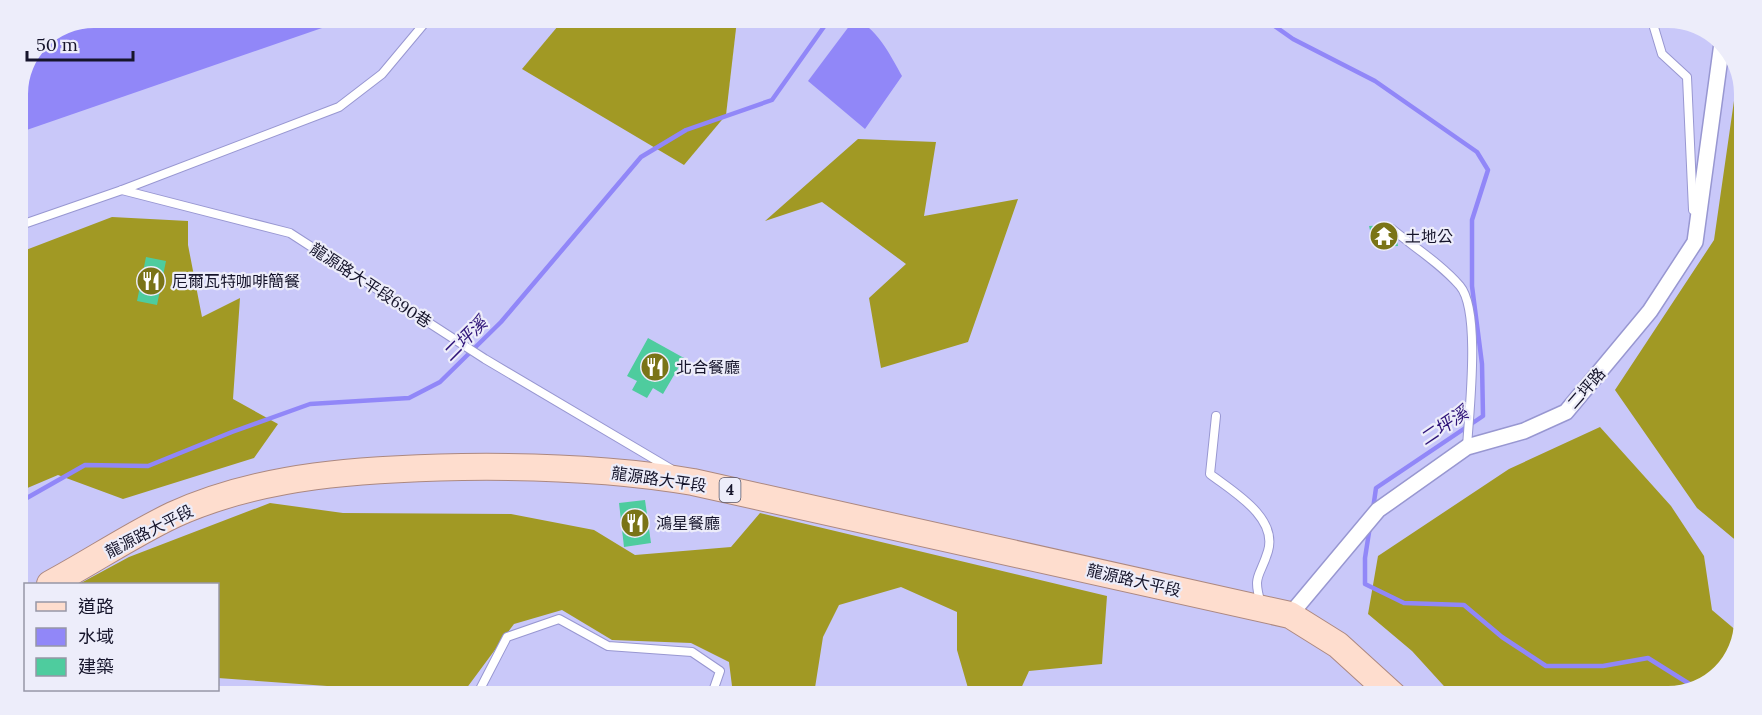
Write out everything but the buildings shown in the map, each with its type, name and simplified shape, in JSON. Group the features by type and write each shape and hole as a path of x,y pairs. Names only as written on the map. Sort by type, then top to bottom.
{"main road":[{"name":"龍源路大平段","path":"54,583 173,515 224,496 284,481 404,468 522,467 640,473 693,482 1290,615 1338,645 1384,686"}],"street":[{"name":"二坪路","path":"1290,615 1378,510 1467,447 1524,431 1566,412 1650,311 1695,242 1720,55"}],"lane":[{"path":"29,222 122,190 339,107 382,74 420,28"},
{"path":"1654,28 1662,54 1688,77 1695,242"},
{"name":"龍源路大平段690巷","path":"122,190 290,233 485,359 693,482"},
{"path":"1392,229 1461,287 1470,306 1472,345 1467,447"},
{"path":"1216,416 1210,474 1250,504 1269,533 1269,549 1255,583 1263,609"},
{"path":"482,686 507,637 559,618 608,646 692,652 720,671 715,686"}],"shaded area":[{"path":"556,28 736,28 726,115 684,165 522,69"},
{"path":"1733,108 1734,539 1697,508 1615,390 1714,240"},
{"path":"858,139 936,142 924,216 1018,199 968,342 881,368 869,298 906,264 822,202 765,221"},
{"path":"112,217 188,221 188,245 202,317 240,298 233,399 278,424 254,458 123,499 58,475 29,487 29,249"},
{"path":"1600,427 1671,506 1704,556 1712,610 1733,628 1725,654 1720,661 1697,680 1676,686 1444,686 1412,651 1368,614 1378,556 1509,469"},
{"path":"270,503 343,513 511,514 594,530 635,555 731,547 760,513 1107,596 1102,664 1029,671 1022,686 967,686 957,650 957,612 901,587 839,605 823,637 815,686 732,686 729,662 691,643 612,640 562,610 514,624 468,686 327,686 219,678 219,583 81,583 129,557"}],"water":[{"path":"94,28 322,28 29,129 29,90 35,65 51,45 61,37 73,32"},
{"path":"848,28 869,28 888,52 902,76 865,129 808,81"}],"waterway":[{"name":"二坪溪","path":"29,497 85,465 148,466 310,404 409,398 440,382 501,322 641,157 686,130 772,100 823,28"},
{"name":"二坪溪","path":"1277,28 1293,39 1375,81 1477,152 1488,170 1472,220 1472,286 1482,364 1483,416 1376,488 1373,509"},
{"name":"二坪溪","path":"1370,526 1365,558 1365,584 1404,603 1464,605 1502,637 1546,666 1603,666 1648,658 1688,683"}],"place":[{"name":"土地公","path":"1384,236"},
{"name":"尼爾瓦特咖啡簡餐","path":"151,281"},
{"name":"北合餐廳","path":"655,367"},
{"name":"鴻星餐廳","path":"635,523"}]}
